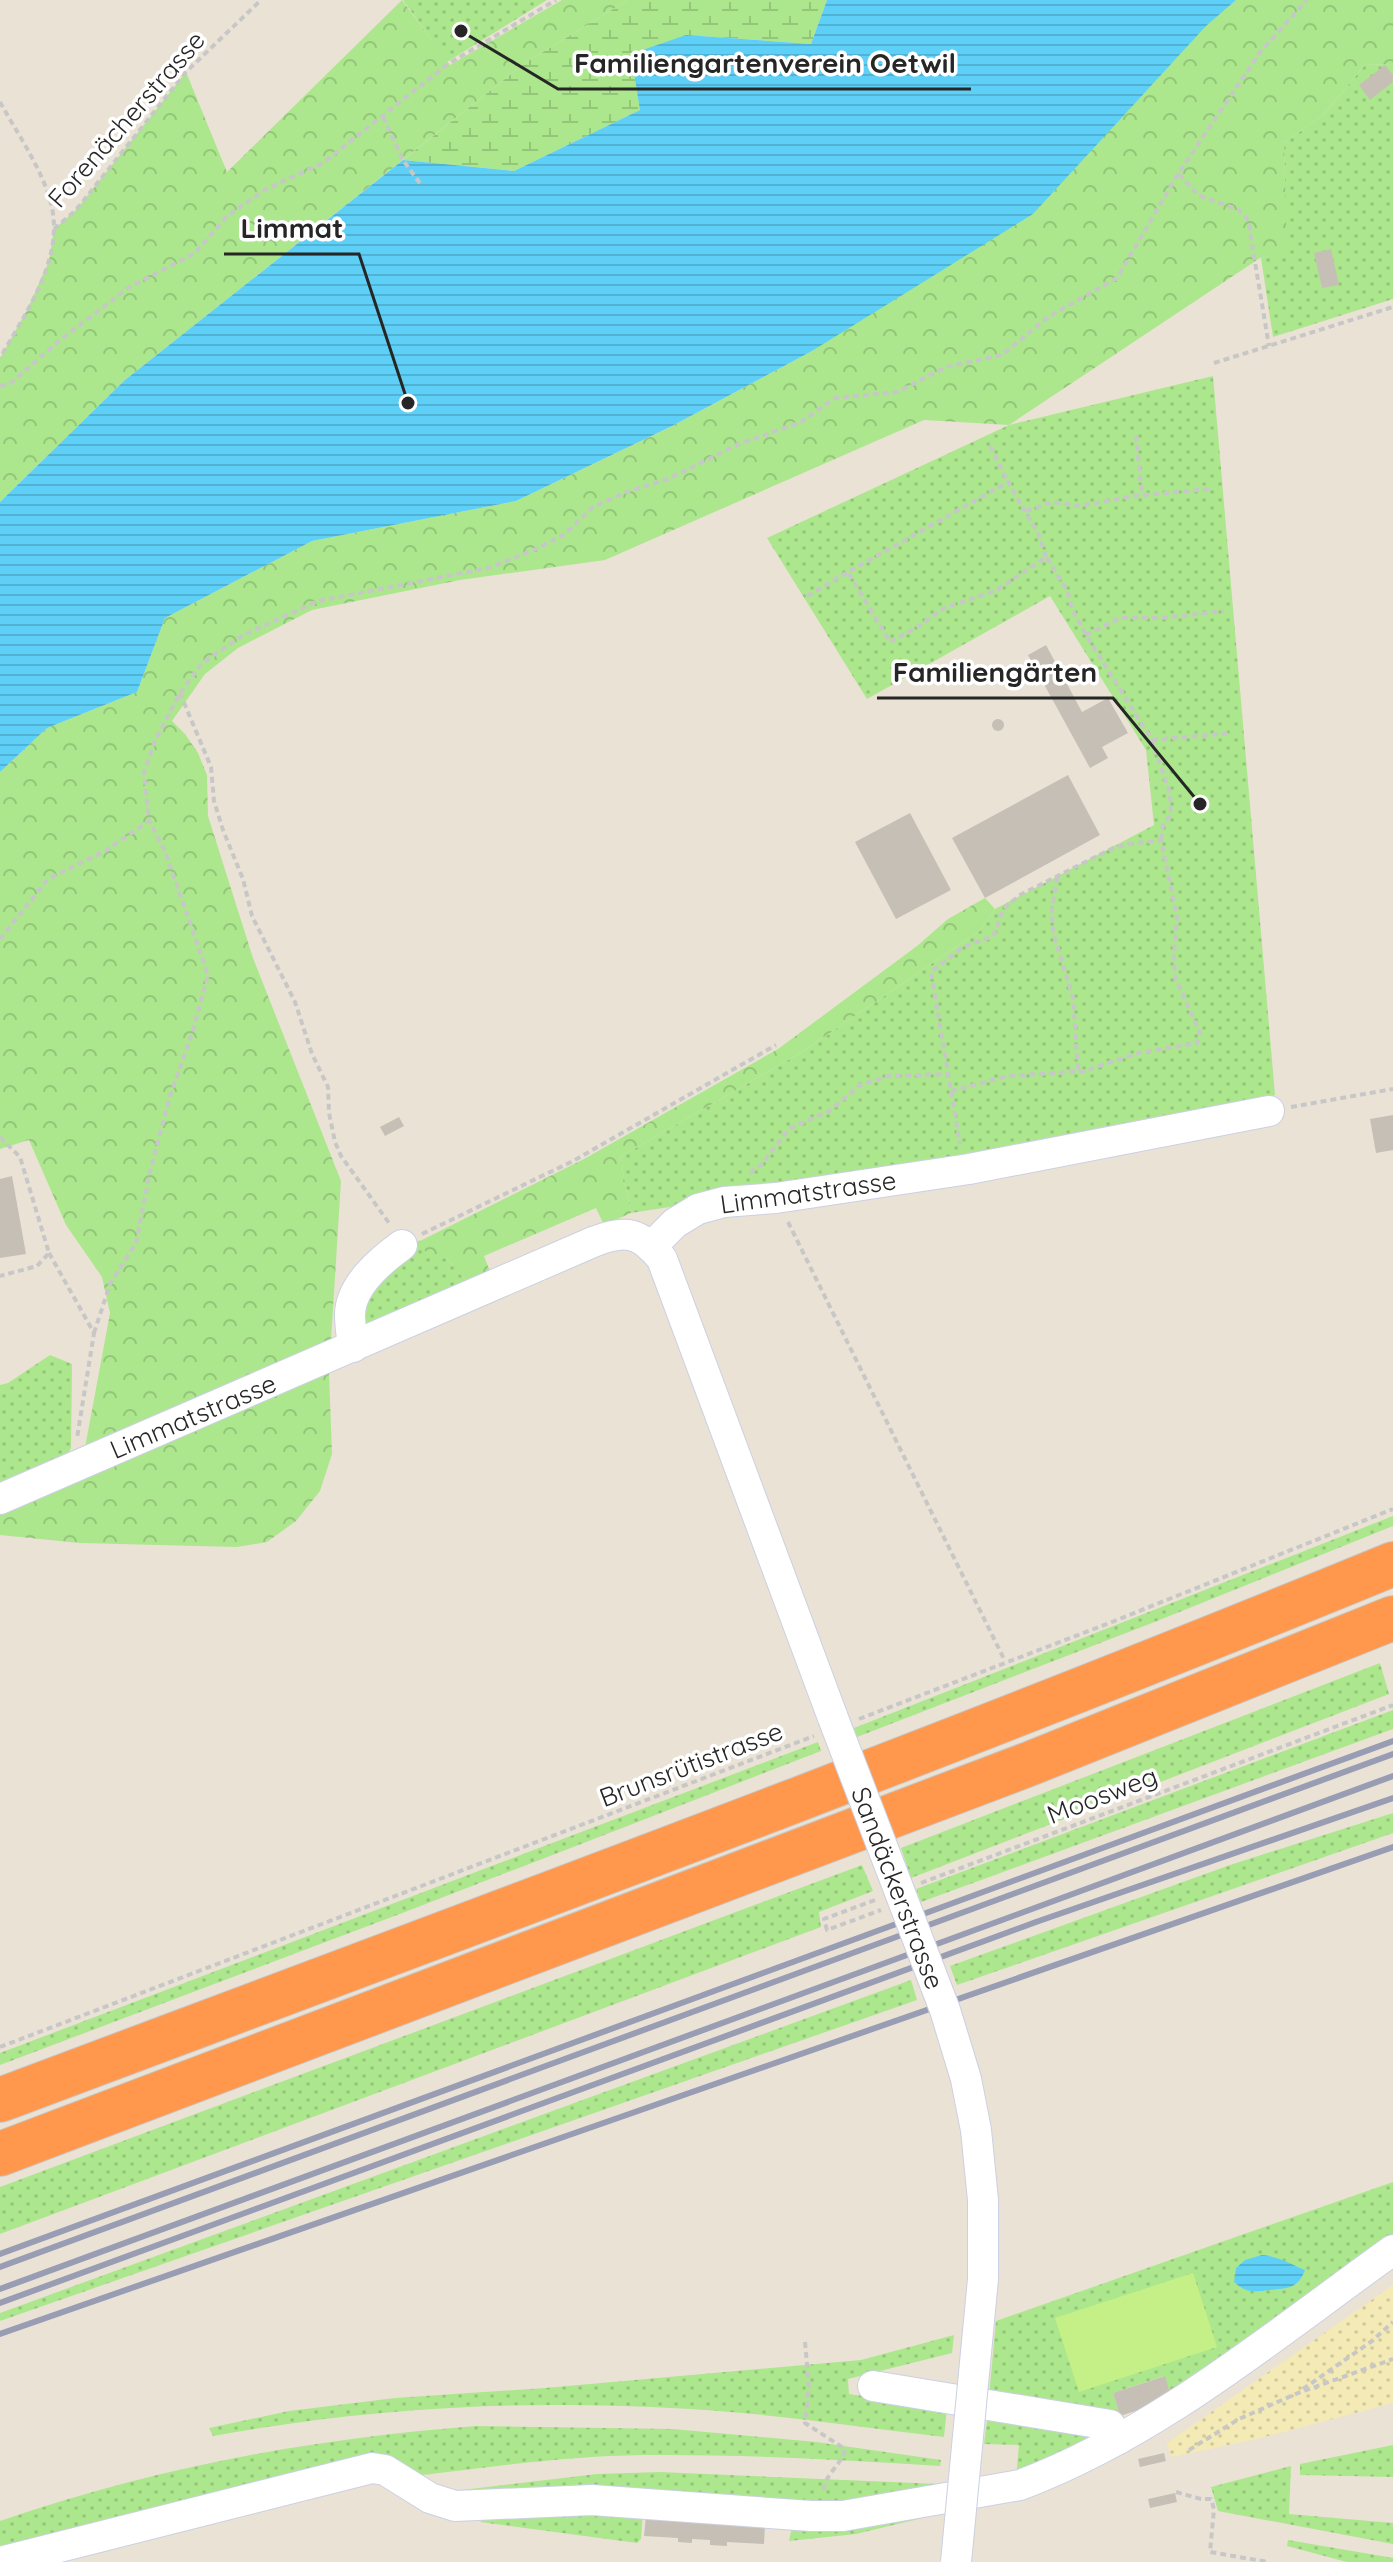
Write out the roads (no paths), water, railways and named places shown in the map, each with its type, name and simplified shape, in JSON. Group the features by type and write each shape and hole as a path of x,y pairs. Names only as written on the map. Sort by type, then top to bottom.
{"highway":[{"path":"0,2100 786,1804 1205,1641 1393,1564"},
{"path":"0,2154 1001,1775 1393,1618"}],"street":[{"name":"Limmatstrasse","path":"0,1499 615,1233 631,1235 651,1247 675,1223 698,1209 724,1202 776,1198 965,1170 1269,1111"},
{"path":"353,1347 350,1312 360,1286 376,1267 402,1245"},
{"name":"Sandäckerstrasse","path":"651,1247 662,1259 839,1723 949,2021 966,2079 976,2130 983,2200 983,2279 956,2562"},
{"path":"0,2562 372,2468 385,2470 430,2498 455,2506 592,2500 843,2516 1020,2485 1160,2417 1393,2250"},
{"path":"873,2386 1110,2425 1119,2439"}],"water":[{"path":"827,0 1236,0 1206,26 1033,214 812,351 672,426 516,501 312,541 165,618 137,692 47,728 0,772 0,502 125,380 403,160 514,171 640,110 631,54 686,35 811,44"},
{"path":"1262,2255 1305,2270 1295,2284 1282,2289 1250,2291 1234,2282 1236,2268 1245,2260"}],"railway":[{"path":"0,2254 1393,1741"},
{"path":"0,2267 1393,1754"},
{"path":"0,2289 1393,1776"},
{"path":"0,2303 1036,1922 1393,1798"},
{"path":"0,2334 1393,1847"}],"place":[{"name":"Familiengartenverein Oetwil","path":"461,31"},
{"name":"Limmat","path":"408,403"},
{"name":"Familiengärten","path":"1200,804"}]}
